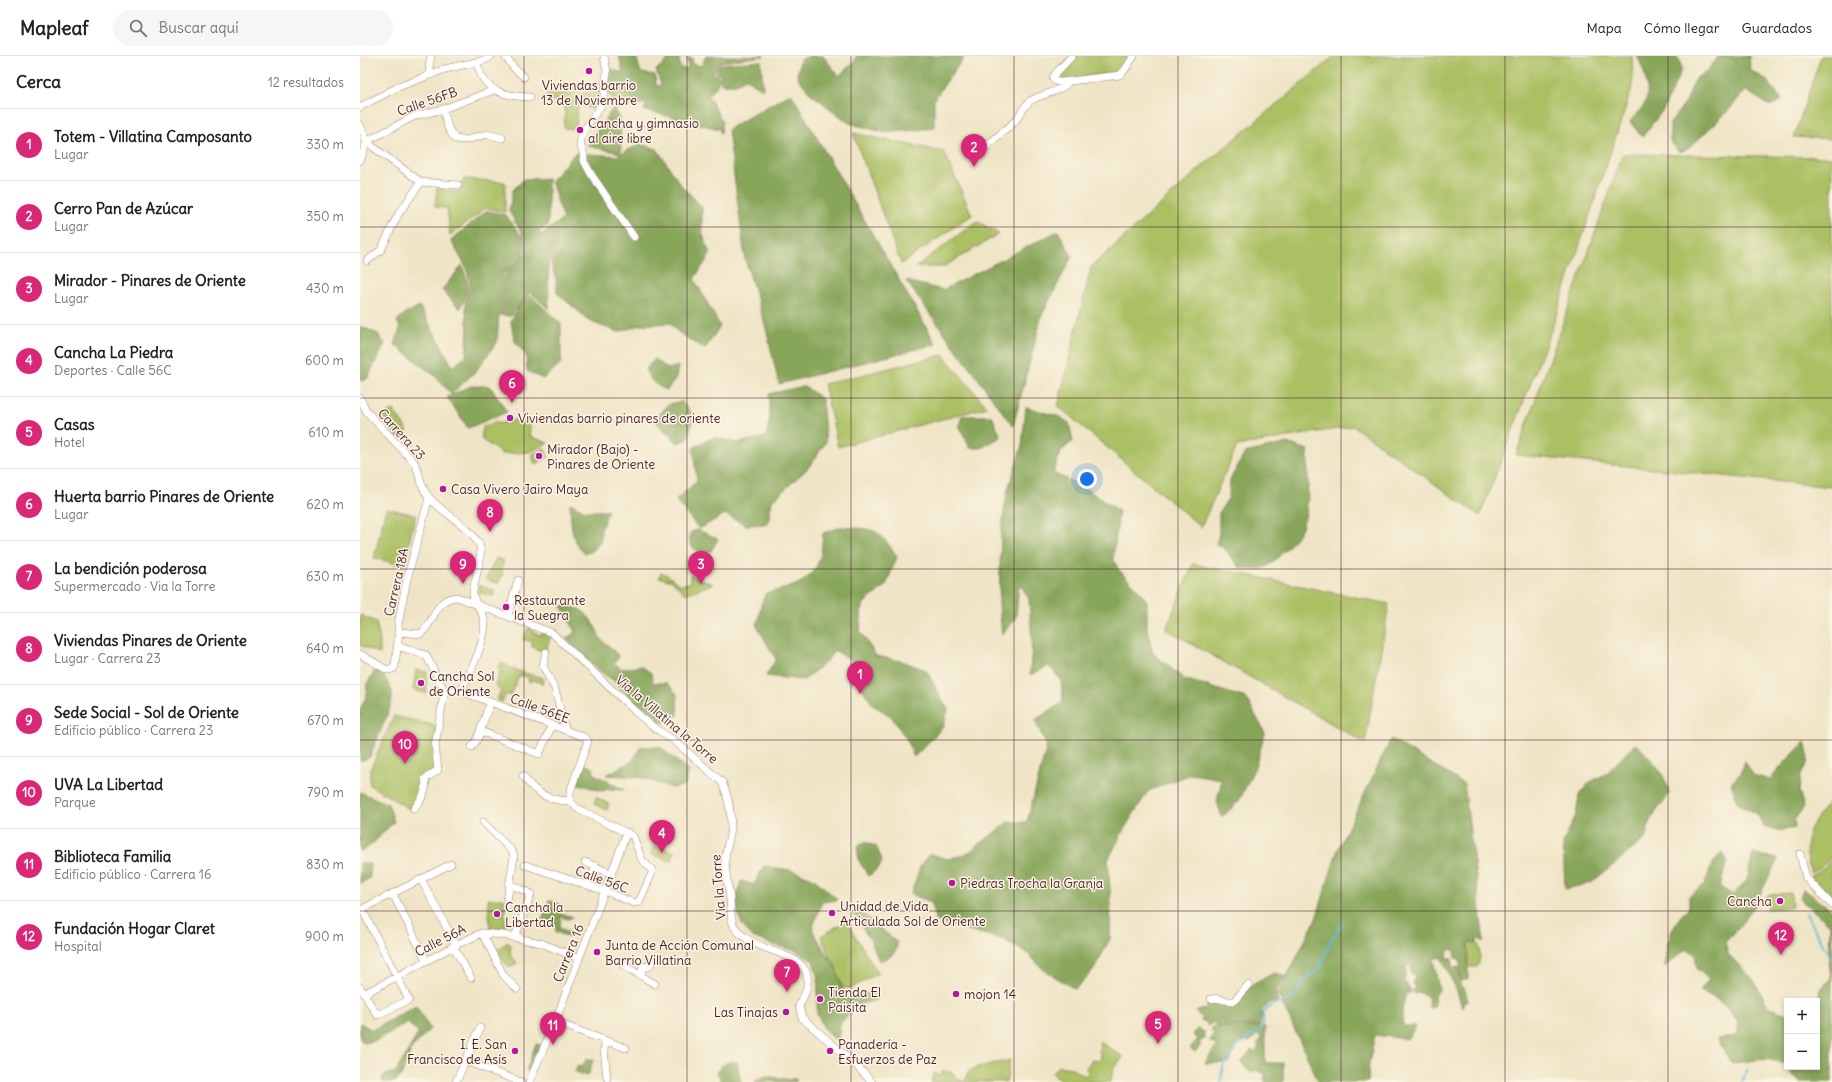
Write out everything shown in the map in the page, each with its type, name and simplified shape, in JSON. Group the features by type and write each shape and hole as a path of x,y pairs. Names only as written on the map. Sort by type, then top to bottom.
{"street":[{"path":"431,56 429,66 431,75"},
{"path":"360,107 396,88 460,65 477,62 491,56"},
{"path":"505,56 513,67 524,77"},
{"path":"604,56 607,72 604,95 600,107 582,133 580,144 584,155 584,161 591,174 634,237"},
{"path":"970,141 973,144 982,143 988,146 998,134 1017,120 1030,102 1043,94 1064,87 1067,84 1055,81 1055,74 1072,56"},
{"path":"1060,82 1120,74 1124,71 1134,56"},
{"path":"477,62 484,80 494,90 512,97 530,97"},
{"name":"Calle 56FB","path":"368,140 415,116 444,108 494,90"},
{"path":"444,108 448,128 455,139 466,140 488,134 502,138"},
{"path":"360,125 368,140 380,153 421,182 458,185"},
{"path":"360,161 368,140"},
{"path":"367,261 381,250 399,213 421,182"},
{"name":"Carrera 23","path":"360,398 367,412 413,460 417,467 422,486 429,498 460,524 479,544 481,553 473,596 484,618 485,626 481,644 463,690"},
{"name":"Carrera 18A","path":"360,654 384,668 390,670 395,666 399,632 398,624 407,579 429,498"},
{"path":"508,615 518,580"},
{"name":"Vía la Villatina la Torre","path":"399,632 420,634 429,625 439,605 446,599 457,597 508,615 552,633 637,713 652,726 676,742 722,782"},
{"path":"397,646 426,655 443,691 435,745 438,770 425,779 426,784 424,793 414,809"},
{"path":"546,652 543,666 559,704 565,729"},
{"name":"Calle 56EE","path":"443,691 463,690 490,703 584,737 588,741 570,792 570,800"},
{"path":"472,747 477,740 490,703"},
{"path":"480,731 539,754 552,726"},
{"path":"523,776 530,787 537,792 561,801 570,800 578,809 589,816 627,832"},
{"name":"Via la Torre","path":"722,782 725,789 731,828 726,846 725,862 733,924 742,936 750,942 794,959 803,965 807,972 808,984 806,994 800,1006 802,1018 854,1063 872,1082"},
{"path":"483,822 512,851 514,856 506,907"},
{"name":"Carrera 16","path":"529,1082 555,1022 627,832"},
{"name":"Calle 56C","path":"525,865 588,885 636,904 639,902 652,874 652,870 642,860 633,836 627,832"},
{"path":"1800,854 1806,878 1832,905"},
{"path":"585,862 612,874"},
{"path":"362,990 377,1015 409,1000 362,909 451,864"},
{"path":"588,885 596,866"},
{"path":"421,879 471,978"},
{"path":"509,884 530,893 515,937"},
{"path":"393,894 426,960"},
{"path":"482,933 508,982 517,989"},
{"name":"Calle 56A","path":"362,990 397,975 454,945 482,933 515,937 541,943 578,958"},
{"path":"652,961 649,967 643,966 646,975 655,984"},
{"path":"623,965 629,967 632,972 646,975"},
{"path":"1210,999 1218,998 1234,1001 1248,985"},
{"path":"555,1022 626,1048"},
{"path":"456,1082 480,1028"},
{"path":"606,1041 604,1049 607,1078"},
{"path":"465,1062 522,1082"}],"green space":[{"path":"619,56 636,56 641,73 655,75 656,86 661,85 656,70 667,61 668,56 679,56 680,68 688,69 687,58 692,58 693,64 701,66 706,56 709,56 709,59 712,56 764,56 720,62 721,65 713,73 720,78 716,87 708,96 722,121 721,133 719,129 644,110 647,103 635,105 615,102 609,94 610,69 623,73"},
{"path":"810,56 823,56 839,76 855,61 856,56 965,56 934,99 934,128 886,133 849,123 810,93 797,76 800,60"},
{"path":"1072,56 1134,56 1124,71 1057,81 1055,74"},
{"path":"1334,56 1632,56 1633,85 1553,325 1480,516 1353,426 1237,446 1201,527 1058,406 1091,267 1204,165"},
{"path":"1637,56 1674,56 1678,58 1682,68 1663,110 1642,137 1630,122 1645,104 1647,96 1646,78"},
{"path":"1719,56 1749,56 1750,70 1767,80 1782,100 1770,106 1745,90 1729,110 1688,149 1679,152 1670,141 1670,124 1687,100 1695,79 1708,70"},
{"path":"1821,56 1832,56 1832,139 1794,137"},
{"path":"761,61 763,89 746,79 736,84 721,84 721,76 716,73 722,64"},
{"path":"602,92 599,102 592,109 577,104 547,99 547,94"},
{"path":"791,93 936,344 779,384 766,328 745,259 728,129"},
{"path":"565,106 578,106 576,129 564,128"},
{"path":"614,107 620,118 621,153 587,146"},
{"path":"853,133 944,152 972,215 901,264"},
{"path":"640,144 657,149 680,184 702,207 702,232 710,255 694,279 720,326 705,349 678,332 670,323 640,325 618,332 591,322 557,293 556,279 542,234 563,219 551,181 575,153 617,156"},
{"path":"1623,154 1832,157 1832,487 1516,455"},
{"path":"464,179 505,182 505,212 486,208 450,235 447,208 435,207 437,188 458,192"},
{"path":"524,179 548,179 548,225 539,231 548,259 549,309 530,292 511,316 500,315 508,294 504,276 521,260 502,275 506,294 499,313 497,342 476,371 451,394 434,375 395,345 400,328 397,321 405,313 420,307 453,367 466,356 468,331 465,301 471,287 466,267 451,240 487,211 506,215 521,236 524,257 526,256 522,233 509,211 513,190"},
{"path":"977,221 999,234 943,267 916,267"},
{"path":"1058,231 1072,256 1042,315 1013,426 906,281 943,290"},
{"path":"462,265 469,287 460,309 442,290"},
{"path":"530,295 561,324 561,363 543,379 527,371 526,355 514,340 511,321 520,305"},
{"path":"360,326 378,334 385,344 367,379 360,381"},
{"path":"943,355 987,407 838,447 824,384"},
{"path":"655,359 668,369 678,366 676,378 667,390 654,382 647,373 646,369"},
{"path":"471,386 490,386 507,412 468,428 447,397"},
{"path":"804,386 822,399 826,442 808,468 772,501 768,524 746,525 725,514 699,529 676,500 697,481 693,448 714,437 738,443 766,437 770,416 769,394"},
{"path":"682,402 691,415 692,423 688,439 677,443 657,423 665,407"},
{"path":"1026,407 1060,417 1069,423 1073,441 1061,451 1053,473 1082,486 1119,511 1113,558 1118,569 1147,601 1147,629 1153,653 1184,679 1246,698 1265,733 1255,767 1239,801 1222,817 1217,802 1222,779 1191,774 1148,791 1124,829 1108,860 1111,904 1110,939 1093,971 1075,989 1044,970 1025,951 1004,940 937,921 931,902 911,894 920,867 930,854 948,859 967,854 1008,822 1027,822 1047,746 1035,720 1063,702 1061,680 1049,666 1030,675 1032,642 1029,599 1019,582 1016,617 1002,635 999,604 1001,534 1007,492 1022,446"},
{"path":"393,410 408,431 397,437 383,416"},
{"path":"962,416 992,416 1001,437 981,448 970,448 959,425"},
{"path":"518,419 525,422 531,421 529,436 548,443 529,452 502,454 481,439 483,427 497,421 498,424"},
{"path":"1287,443 1308,450 1308,499 1302,527 1278,558 1264,568 1240,568 1225,549 1216,544 1219,535 1219,513 1229,497 1230,480 1245,453"},
{"name":"Mirador (Bajo) - Pinares de Oriente","path":"544,448 548,457 535,464 531,455"},
{"path":"570,503 585,511 608,511 601,529 601,540 591,552 584,553 576,542 572,530"},
{"path":"386,508 416,515 403,565 374,558"},
{"path":"841,527 875,532 885,540 897,557 886,585 862,605 860,631 876,656 902,661 926,670 948,710 943,727 914,757 907,740 891,716 873,705 859,683 852,660 834,650 828,660 804,680 766,676 776,659 757,626 761,605 766,593 790,587 804,580 810,575 815,569 820,558 823,533"},
{"path":"698,530 718,539 711,551 703,554 692,547 689,537 691,532"},
{"path":"496,558 503,560 502,576 498,584 486,579"},
{"path":"1193,564 1389,604 1365,743 1166,629"},
{"path":"661,573 666,574 680,585 690,583 690,575 713,584 685,594 672,581 659,577"},
{"path":"480,585 495,591 493,596 478,592"},
{"path":"561,606 576,608 588,616 601,639 619,657 614,663 621,669 641,666 651,673 654,683 667,683 677,694 678,715 661,724 650,720 616,682 601,672 566,639 574,633 575,630"},
{"path":"360,615 376,622 380,640 380,654 360,645"},
{"path":"529,627 533,628 533,632 541,635 543,632 551,636 545,652 532,647 532,641 523,640"},
{"path":"501,663 518,671 543,678 542,685 540,682 531,680 530,682 528,681 529,678 521,675 518,677 511,696 506,694 502,702 497,700 501,690 495,685 501,668 497,667"},
{"path":"377,668 390,686 392,698 370,757 360,761 360,709 366,697 367,684"},
{"name":"Cancha Sol de Oriente","path":"416,670 427,672 426,693 413,690"},
{"path":"394,716 437,726 437,767 426,782 411,810 370,785 370,770"},
{"path":"1391,739 1464,784 1484,942 1477,938 1477,942 1470,942 1468,944 1468,979 1461,981 1460,959 1455,958 1454,949 1448,950 1447,958 1452,958 1452,968 1459,967 1460,985 1465,990 1468,1001 1464,1001 1462,1008 1457,991 1441,957 1433,959 1439,990 1434,997 1435,1005 1432,1008 1429,1007 1428,997 1419,992 1416,994 1412,991 1415,988 1413,984 1415,975 1411,974 1411,965 1407,965 1404,983 1407,984 1411,993 1406,993 1402,1010 1403,1026 1416,1026 1407,1039 1375,1035 1369,1063 1368,1082 1319,1082 1278,994 1316,919 1338,849"},
{"path":"1805,742 1808,754 1807,764 1801,775 1799,791 1804,807 1794,820 1795,828 1776,831 1764,826 1757,814 1738,804 1731,783 1741,773 1745,761 1753,775 1770,780"},
{"path":"1635,744 1646,754 1661,773 1668,787 1669,794 1650,820 1645,839 1591,883 1565,889 1563,843 1576,815 1579,795 1590,782 1607,773"},
{"path":"641,747 660,747 689,771 685,785 673,788 639,777 606,775 632,761"},
{"path":"584,764 593,768 594,774 624,790 609,789 602,791 576,783"},
{"path":"360,792 388,804 394,822 374,843 360,852"},
{"path":"596,797 609,804 607,810 594,804"},
{"path":"1832,798 1832,858 1811,874 1807,850 1809,833 1818,817"},
{"path":"865,842 876,846 882,860 879,867 869,876 859,861 857,847"},
{"path":"654,845 674,852 671,861 651,854"},
{"path":"1722,852 1727,860 1720,887 1733,895 1747,880 1753,854 1778,859 1750,913 1735,933 1725,942 1728,954 1753,979 1769,1008 1784,1013 1784,1063 1767,1059 1732,1063 1717,1039 1735,1036 1739,1024 1722,1004 1700,991 1709,979 1697,969 1695,954 1686,949 1665,967 1668,942 1674,927 1689,908 1689,896 1705,884 1711,866"},
{"path":"1832,861 1832,896 1811,877"},
{"path":"360,863 370,864 370,878 360,884"},
{"path":"764,866 790,870 813,878 838,900 822,902 812,929 827,955 835,964 845,999 876,991 877,1000 853,1006 851,1013 840,1023 838,1043 825,1030 817,1014 818,978 813,961 797,951 771,944 753,937 742,925 735,903 741,881 754,885"},
{"path":"1803,889 1832,910 1832,1082 1799,1082 1789,1070 1820,1070 1819,998 1821,989 1831,978 1829,961 1830,925 1800,899"},
{"name":"Cancha","path":"1791,893 1792,907 1768,909 1767,895"},
{"name":"Cancha la Libertad","path":"488,899 505,899 505,929 490,929"},
{"path":"549,900 559,904 559,913 573,917 568,919 559,917 561,920 559,928 570,932 568,937 556,932 555,925 542,921"},
{"path":"851,910 861,912 897,942 896,950 892,955 879,961 871,941"},
{"path":"846,921 878,973 852,988 843,988 821,936"},
{"path":"508,942 511,945 510,954 517,963 510,968 495,951"},
{"path":"1470,942 1477,942 1479,947 1480,958 1477,967 1470,967 1467,965 1468,944"},
{"path":"1274,973 1286,976 1276,992 1278,1002 1271,1002 1262,1010 1260,1026 1216,1026 1215,1022 1208,1026 1205,1021 1201,1021 1202,1018 1196,1012 1204,1009 1212,1001 1235,1004 1250,986"},
{"path":"416,1006 430,1029 411,1049 402,1075 395,1082 382,1082 384,1075 396,1072 419,1032 407,1023 375,1041 364,1043 360,1039 360,1023 372,1030"},
{"path":"1213,1027 1261,1027 1259,1030 1265,1027 1265,1063 1283,1063 1283,1082 1265,1082 1265,1074 1256,1070 1250,1072 1245,1068 1243,1063 1241,1063 1251,1050 1255,1052 1259,1047 1257,1045 1261,1039 1258,1033 1251,1041 1239,1041 1229,1063 1205,1063 1217,1045 1210,1041 1214,1033 1211,1030"},
{"path":"1198,1028 1205,1033 1203,1035 1205,1037 1199,1043 1201,1045 1195,1052 1190,1048 1198,1039 1193,1035"},
{"path":"1099,1041 1123,1057 1114,1068 1110,1082 1065,1082 1052,1073 1058,1066 1072,1068 1085,1076 1088,1073 1086,1068 1092,1060 1099,1061 1101,1056"},
{"path":"536,1044 541,1045 530,1071 526,1070"},
{"path":"586,1060 593,1060 589,1074 582,1075 575,1071 577,1066 582,1067"},
{"path":"1010,1060 1006,1082 963,1082 966,1079 968,1072 977,1067"},
{"path":"729,1062 737,1062 741,1082 722,1082 717,1072 723,1065"},
{"path":"943,1071 951,1072 963,1082 931,1082 935,1073 940,1076"},
{"path":"766,1076 796,1079 796,1082 755,1082 756,1080"}],"waterway":[{"path":"1806,913 1832,958"},
{"path":"1221,1082 1224,1064 1229,1056 1248,1038 1263,1028 1263,1013 1273,1004 1283,1003 1292,997 1300,989 1305,979 1315,973 1321,966 1329,944 1343,923"},
{"path":"1742,1082 1748,1069"}],"place":[{"name":"Viviendas barrio 13 de Noviembre","path":"589,71"},
{"name":"Cancha y gimnasio al aire libre","path":"580,130"},
{"name":"Cerro Pan de Azúcar","path":"974,167"},
{"name":"Huerta barrio Pinares de Oriente","path":"512,403"},
{"name":"Viviendas barrio pinares de oriente","path":"510,418"},
{"name":"Mirador (Bajo) - Pinares de Oriente","path":"539,456"},
{"name":"Casa Vivero Jairo Maya","path":"443,489"},
{"name":"Viviendas Pinares de Oriente","path":"490,532"},
{"name":"Sede Social - Sol de Oriente","path":"463,584"},
{"name":"Mirador - Pinares de Oriente","path":"701,584"},
{"name":"Restaurante la Suegra","path":"506,607"},
{"name":"Cancha Sol de Oriente","path":"421,683"},
{"name":"Totem - Villatina Camposanto","path":"860,694"},
{"name":"UVA La Libertad","path":"405,764"},
{"name":"Cancha La Piedra","path":"662,853"},
{"name":"Piedras Trocha la Granja","path":"952,883"},
{"name":"Cancha","path":"1780,901"},
{"name":"Unidad de Vida Articulada Sol de Oriente","path":"832,913"},
{"name":"Cancha la Libertad","path":"497,914"},
{"name":"Junta de Acción Comunal Barrio Villatina","path":"597,952"},
{"name":"Fundación Hogar Claret","path":"1781,955"},
{"name":"La bendición poderosa","path":"787,992"},
{"name":"mojon 14","path":"956,994"},
{"name":"Tienda El Paisita","path":"820,999"},
{"name":"Las Tinajas","path":"786,1012"},
{"name":"Casas","path":"1158,1044"},
{"name":"Biblioteca Familia","path":"553,1045"},
{"name":"I. E. San Francisco de Asís","path":"515,1051"},
{"name":"Panadería - Esfuerzos de Paz","path":"830,1051"}]}
